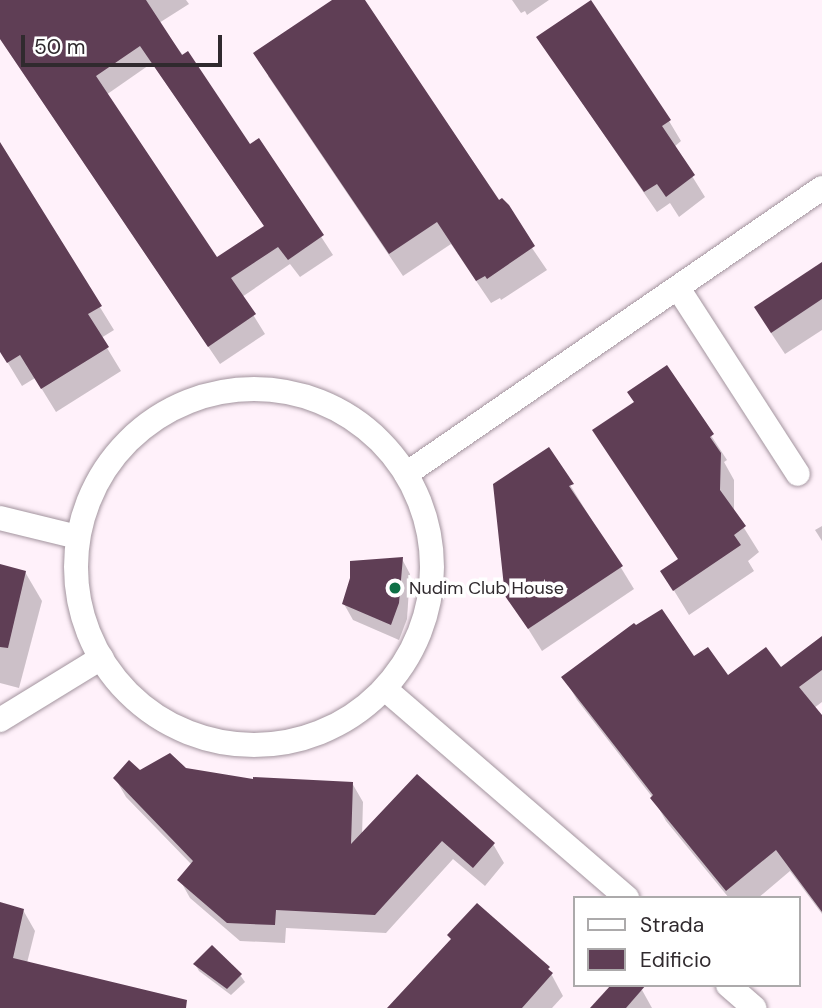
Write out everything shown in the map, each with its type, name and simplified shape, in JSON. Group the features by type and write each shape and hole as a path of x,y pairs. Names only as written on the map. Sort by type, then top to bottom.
{"street":[{"path":"406,474 822,188"},
{"path":"678,288 798,474"},
{"path":"251,389 282,391 312,398 340,411 366,428 388,449 406,474 421,504 430,536 433,568 430,601 421,633 406,663 385,689 358,713 326,731 291,742 254,745 230,743 182,730 151,712 123,687 101,658 82,612 77,587 78,537 99,480 116,454 138,432 162,414 190,400 220,392 251,389"},
{"path":"0,517 78,537"},
{"path":"0,720 101,658"},
{"path":"385,689 625,896"},
{"path":"730,987 754,1008"}],"building":[{"path":"0,0 146,0 182,55 188,51 250,144 259,138 324,235 288,260 278,247 231,278 256,314 208,347 0,39","holes":["140,46 264,226 217,257 96,76"]},
{"path":"332,0 365,0 499,200 502,198 509,205 535,246 487,279 485,276 476,281 437,222 389,254 253,53"},
{"path":"591,0 671,120 662,126 695,175 666,197 657,184 644,192 536,37"},
{"path":"0,142 102,306 88,314 109,347 41,389 20,355 7,363 0,352"},
{"path":"822,262 822,299 771,333 754,307"},
{"path":"667,365 714,434 710,437 721,453 720,490 746,526 734,535 741,545 673,591 660,571 678,559 592,430 634,402 627,392"},
{"path":"549,447 574,484 569,486 623,566 528,629 505,596 493,484"},
{"path":"403,557 399,603 391,625 342,604 350,578 350,561"},
{"path":"0,564 26,571 8,648 0,647"},
{"path":"662,609 694,656 708,647 728,675 766,647 781,667 822,636 822,670 799,687 822,715 822,912 776,850 726,891 650,798 653,795 561,677 634,623 636,625"},
{"path":"170,753 186,768 253,779 353,782 351,844 417,774 495,843 473,868 442,841 375,915 276,910 275,925 227,923 177,880 193,861 113,778 129,760 140,770"},
{"path":"0,902 24,909 13,958 187,1000 186,1008 0,1008"},
{"path":"477,903 550,967 548,969 553,973 522,1008 387,1008 451,939 447,935"},
{"path":"212,945 242,974 227,989 193,964"},
{"path":"609,987 644,987 626,1008 590,1008"}],"place":[{"name":"Nudim Club House","path":"395,588"}]}
